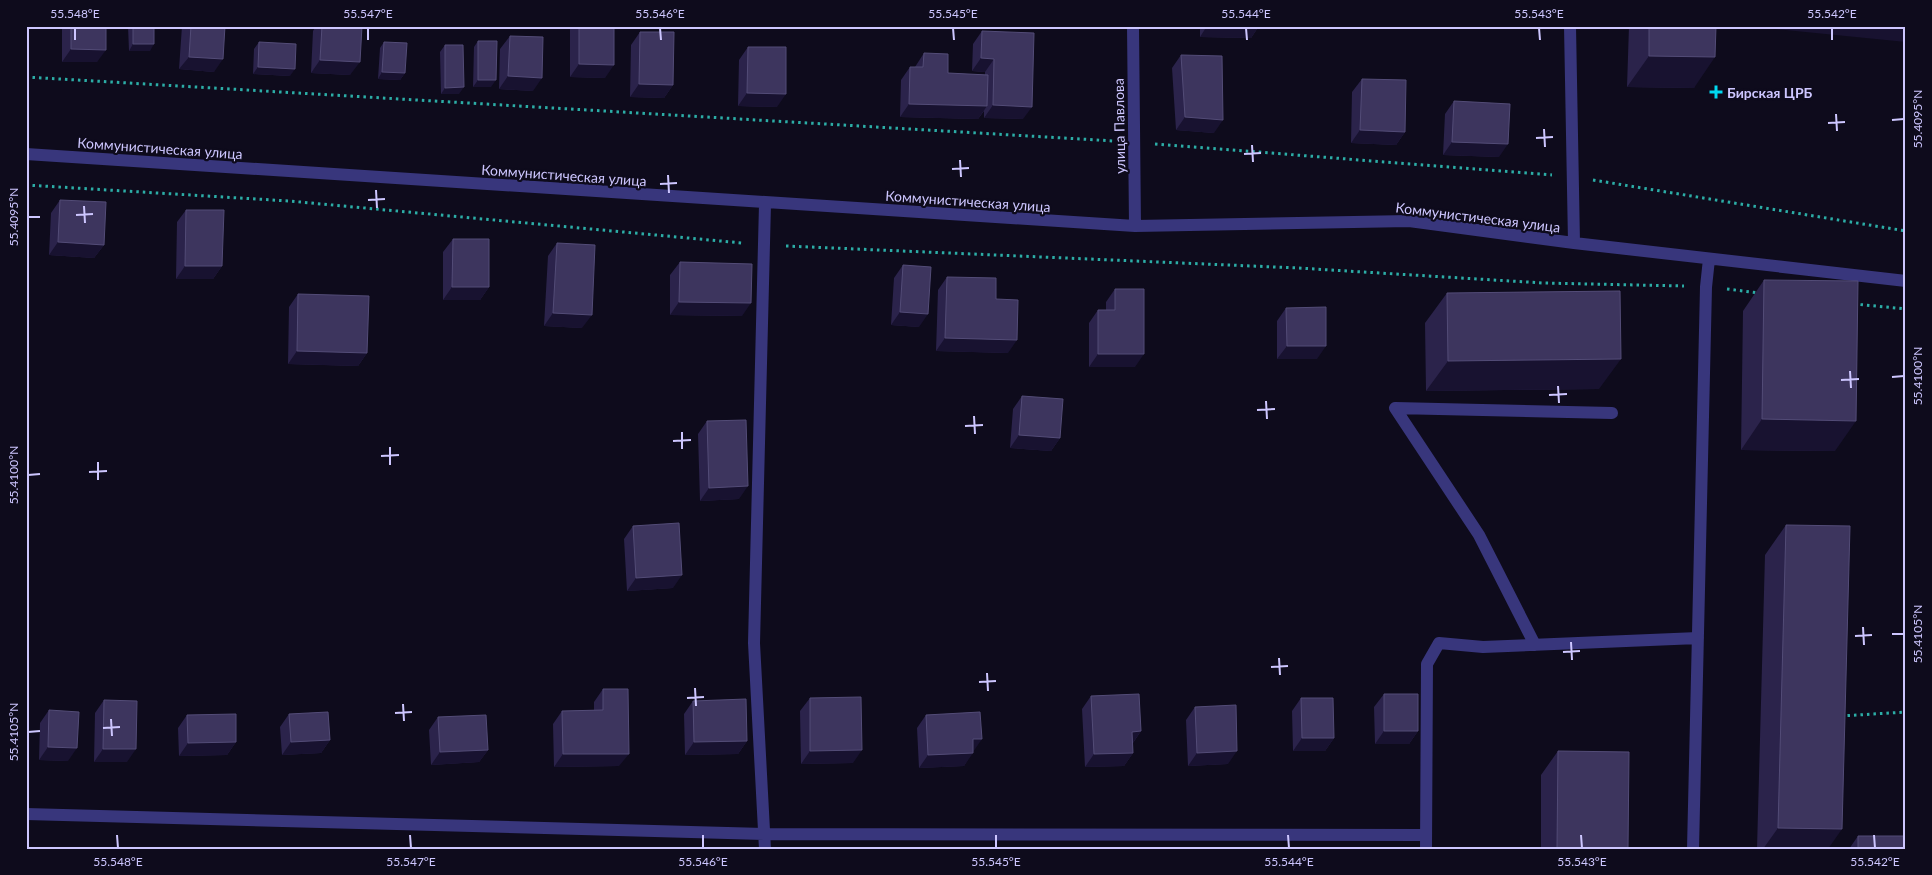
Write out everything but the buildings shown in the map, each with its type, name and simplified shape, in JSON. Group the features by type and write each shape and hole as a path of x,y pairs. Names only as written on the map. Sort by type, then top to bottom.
{"street":[{"name":"улица Павлова","path":"1133,26 1135,226"},
{"path":"1570,26 1574,244"},
{"name":"Коммунистическая улица","path":"26,154 765,204 1135,226 1409,221 1574,244 1906,281"},
{"path":"765,204 754,643 765,849"},
{"path":"1693,849 1706,287 1709,258"},
{"path":"1535,645 1479,535 1395,408 1612,413"},
{"path":"1426,849 1427,664 1439,643 1483,647 1698,638"},
{"path":"26,814 765,834 1425,835"}],"path":[{"path":"26,77 1134,142 1573,177 1906,231"},
{"path":"26,186 289,201 764,245 1288,268 1544,283 1706,287 1763,293"},
{"path":"1848,303 1906,309"},
{"path":"1833,717 1906,712"}],"place":[{"name":"Бирская ЦРБ","path":"1716,92"}]}
